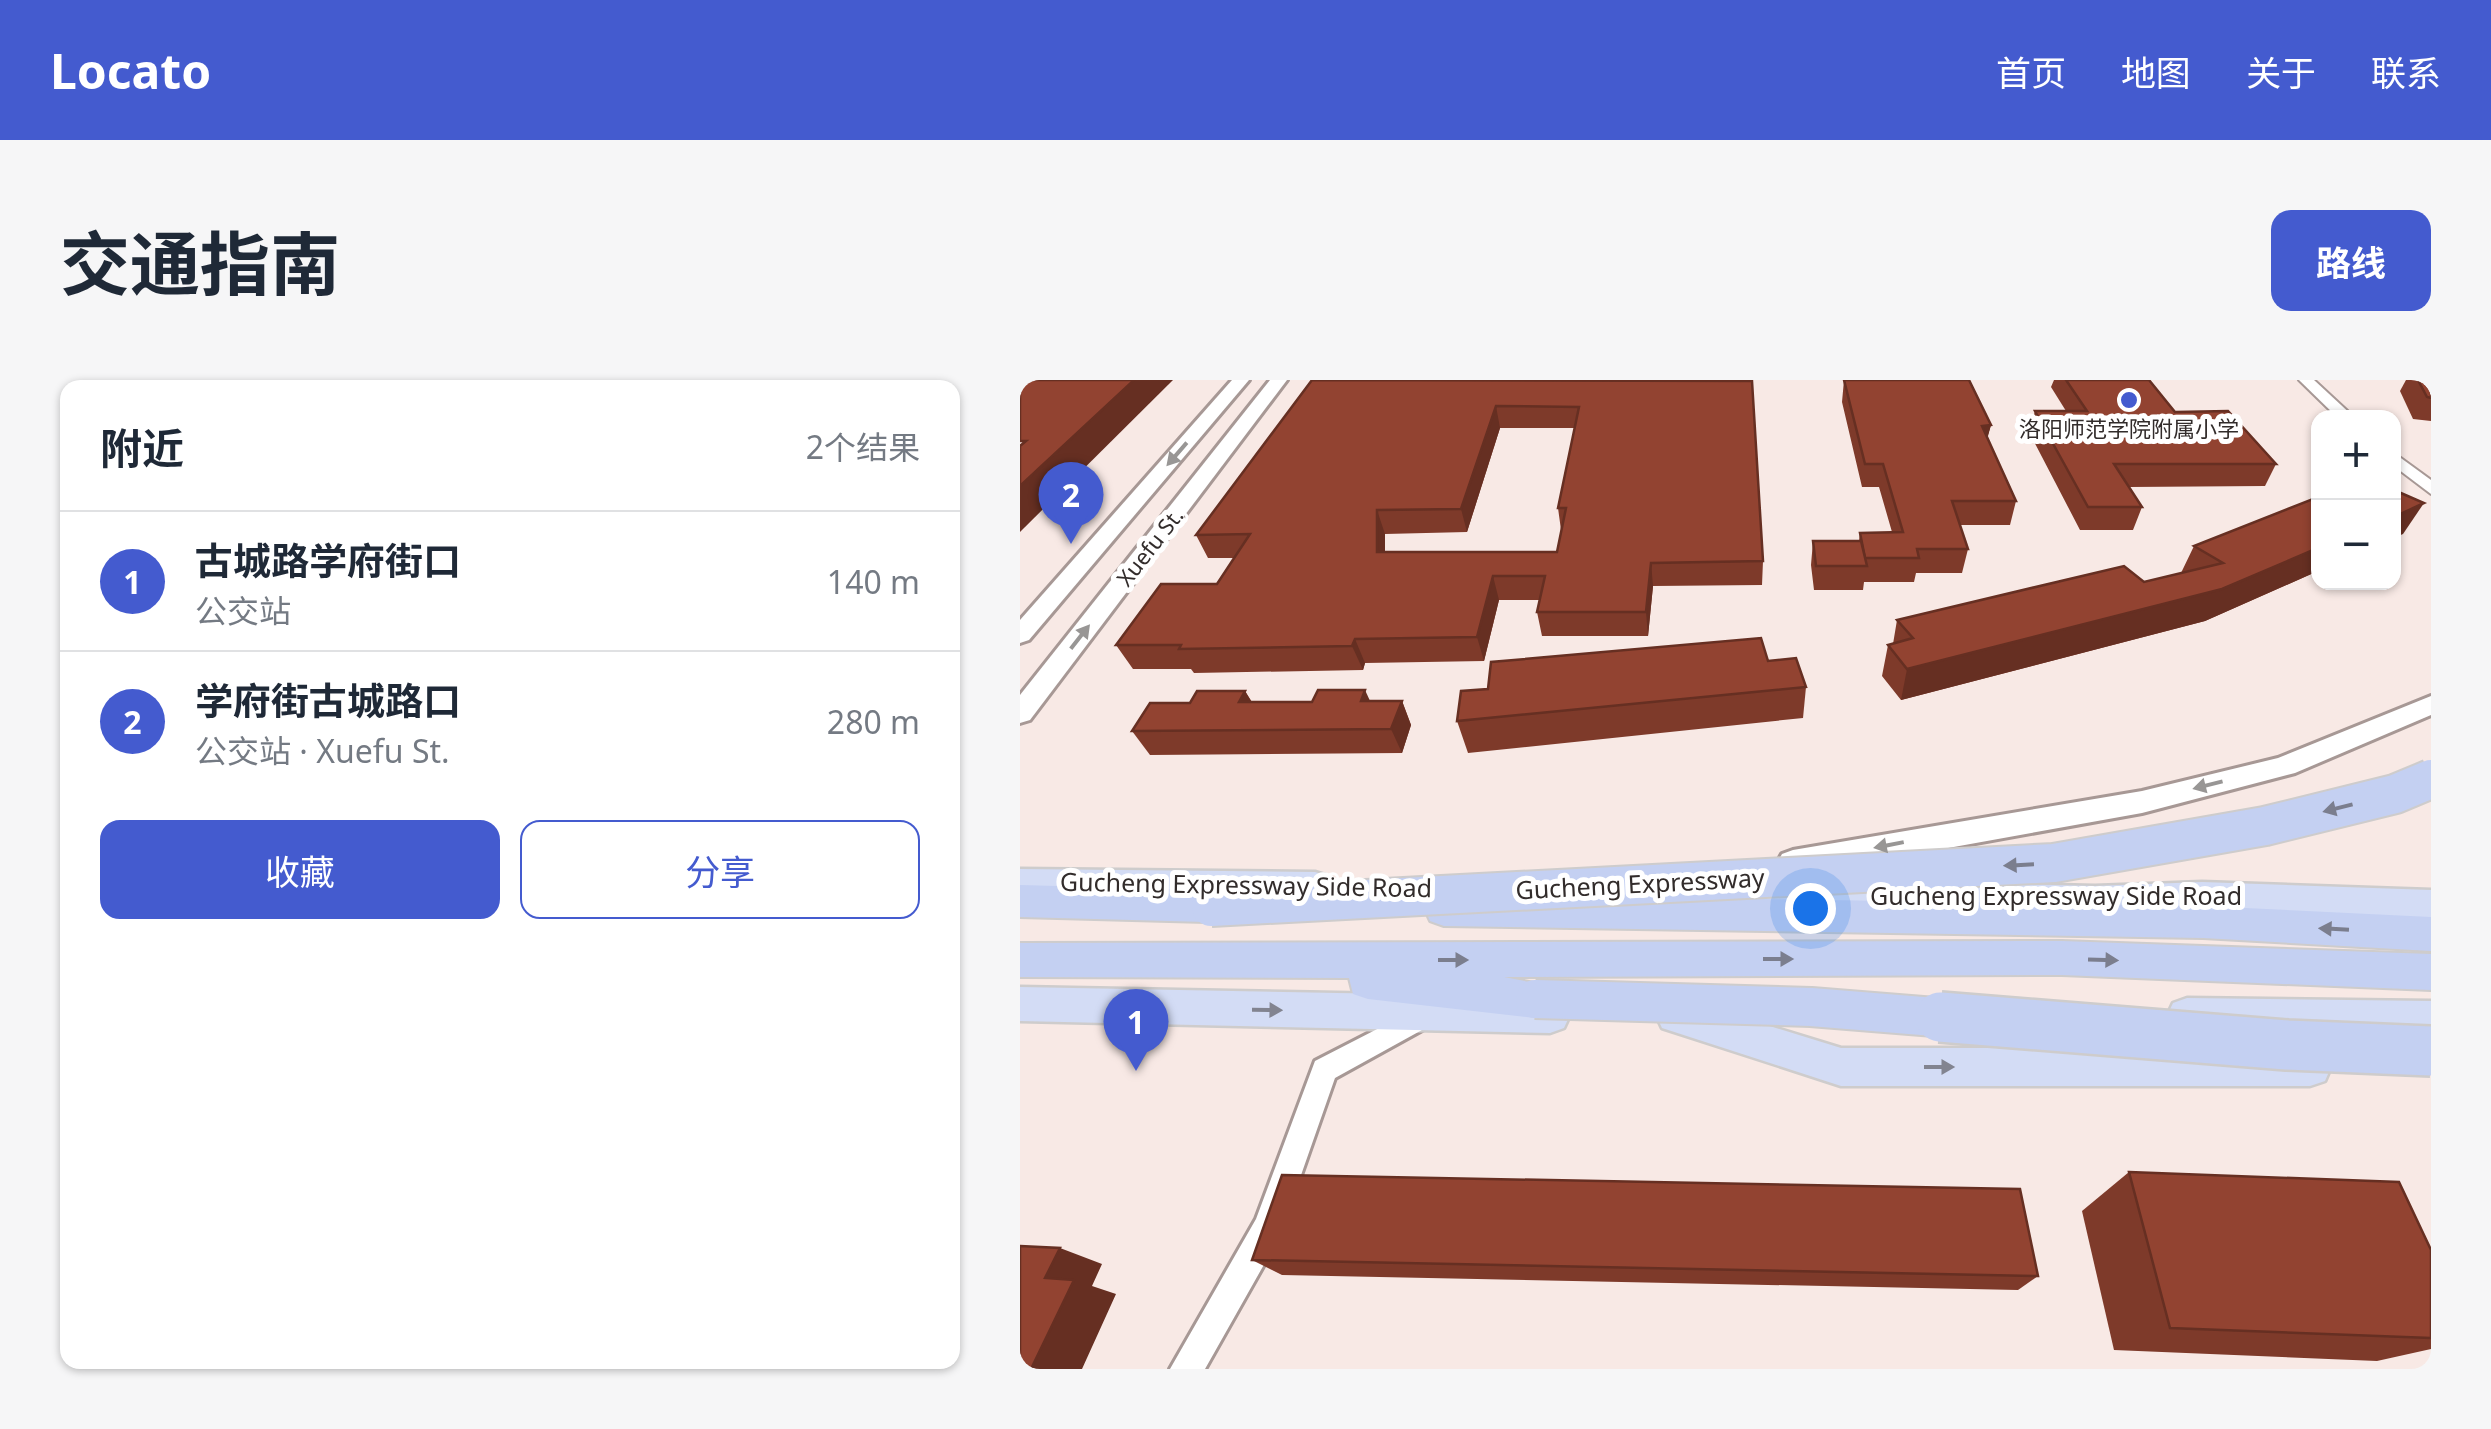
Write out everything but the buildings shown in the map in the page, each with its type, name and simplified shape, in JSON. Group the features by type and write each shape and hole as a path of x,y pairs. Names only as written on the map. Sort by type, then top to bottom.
{"highway":[{"name":"Gucheng Expressway","path":"1020,901 1211,906 2054,863 2265,826 2395,794 2431,779"},
{"path":"1211,906 2203,922 2431,934"},
{"path":"1020,960 2062,958 2431,972"},
{"path":"1180,961 1534,999 1812,1007 2431,1052"}],"main road":[{"name":"Xuefu St.","path":"1020,635 1240,380"},
{"name":"Xuefu St.","path":"1020,714 1279,380"},
{"path":"1655,889 2142,802 2286,766 2431,704"},
{"name":"Gucheng Expressway Side Road","path":"1020,883 1655,889 2095,900 2202,896 2431,905"},
{"path":"1020,1004 1427,1014 2431,1019"},
{"path":"1676,1015 1841,1067 2431,1068"}],"street":[{"path":"2303,380 2336,410"},
{"path":"2401,467 2431,492"},
{"path":"1198,1369 1188,1369 1268,1227 1324,1070 1427,1014"}],"place":[{"name":"洛阳师范学院附属小学","path":"2129,400"},
{"name":"学府街古城路口","path":"1071,544"},
{"name":"古城路学府街口","path":"1136,1071"}]}
